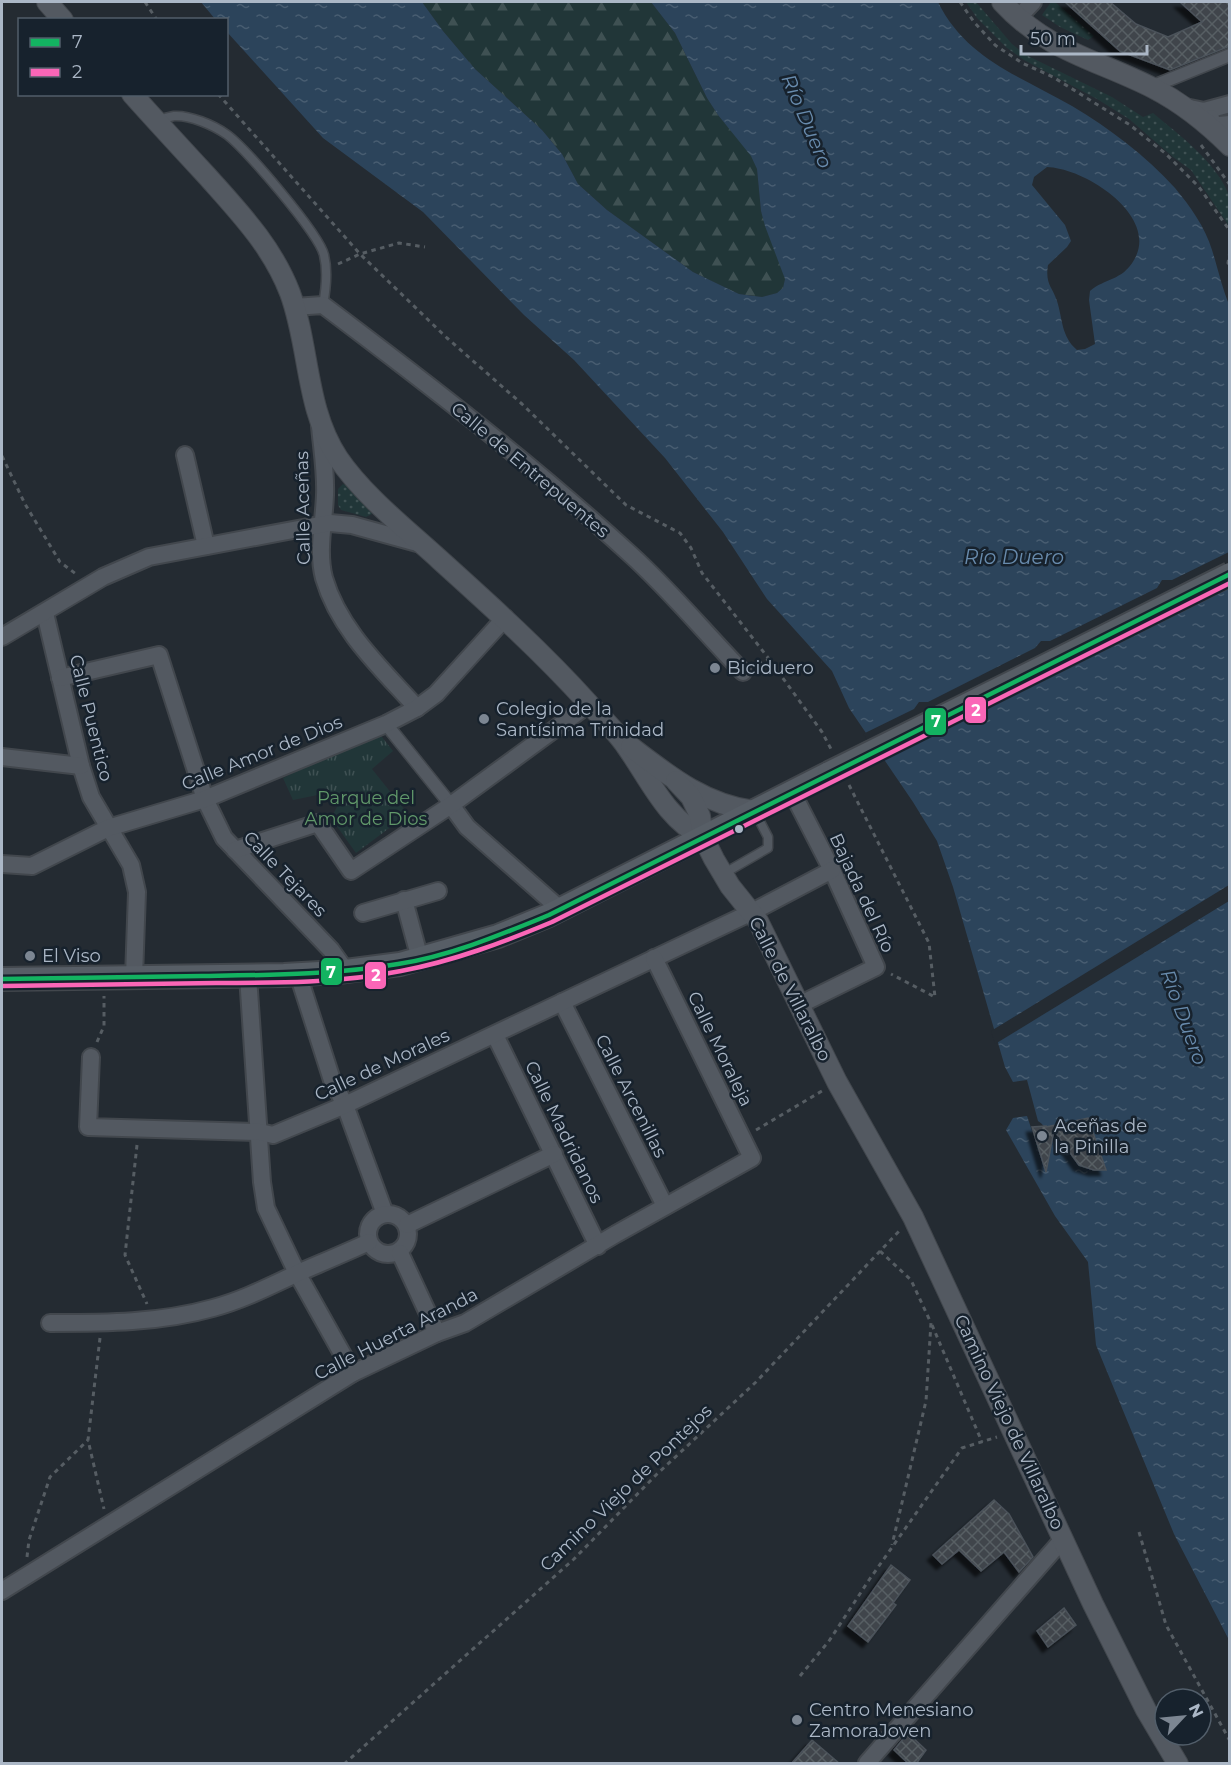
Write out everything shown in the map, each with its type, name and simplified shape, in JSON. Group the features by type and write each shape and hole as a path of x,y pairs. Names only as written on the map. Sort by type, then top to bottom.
{"main road":[{"path":"2,979 248,976 346,971 400,964 498,936 560,909 1230,574"}],"street":[{"path":"47,2 61,18"},
{"path":"1002,2 1018,18 1055,45 1151,87 1185,107 1204,111 1224,106"},
{"path":"1018,18 1033,2"},
{"path":"1151,87 1230,55"},
{"path":"134,96 234,206 264,243 279,266 294,307 319,420 332,447 347,470 423,544 505,618 622,740 687,792 697,808 703,837"},
{"path":"1203,133 1213,113 1224,106"},
{"path":"1185,107 1203,133 1230,146"},
{"path":"1203,133 1230,124"},
{"path":"294,307 323,305"},
{"name":"Calle de Entrepuentes","path":"323,305 549,482 632,555 743,672"},
{"name":"Calle Aceñas","path":"319,420 325,482 321,555 324,578 343,622 417,708"},
{"path":"185,455 206,546"},
{"path":"2,637 103,577 148,557 322,524 352,525 423,544"},
{"name":"Calle Puentico","path":"45,613 81,766 91,797 131,865 137,892 134,977"},
{"name":"Calle Amor de Dios","path":"2,864 32,866 108,828 205,800 386,724 417,708 436,694 505,618"},
{"name":"Calle Tejares","path":"60,678 159,655 205,800 224,838 331,950 346,971"},
{"path":"235,850 318,823 351,871 451,805 589,704"},
{"path":"386,724 467,827 560,909"},
{"path":"622,740 648,782 675,816 688,828 703,837"},
{"path":"2,758 81,766"},
{"path":"676,781 712,800 754,810"},
{"name":"Bajada del Río","path":"792,792 832,870 876,967 799,1005"},
{"name":"Calle de Villaralbo","path":"703,837 722,874 752,912 837,1082"},
{"name":"Calle de Morales","path":"91,1057 88,1127 260,1132 273,1135 345,1105 495,1035 752,912 832,870"},
{"path":"363,913 438,891"},
{"path":"404,900 420,959"},
{"name":"Calle Moraleja","path":"654,958 752,1158"},
{"path":"298,974 332,1080 345,1105 385,1214"},
{"path":"248,976 262,1182 266,1208 297,1273 353,1373"},
{"name":"Calle Arcenillas","path":"562,1002 665,1206"},
{"name":"Calle Madridanos","path":"495,1035 598,1246"},
{"name":"Camino Viejo de Villaralbo","path":"837,1082 913,1217 1063,1539 1146,1710 1178,1764"},
{"path":"407,1225 554,1154"},
{"name":"Calle Huerta Aranda","path":"2,1591 353,1373 438,1333 465,1323 752,1158"},
{"path":"385,1214 398,1215 407,1225 409,1240 400,1253 382,1255 369,1242 368,1230 374,1219 385,1214"},
{"path":"50,1323 154,1320 183,1316 249,1296 369,1242"},
{"path":"400,1253 438,1333"},
{"path":"867,1763 1063,1539"}],"lane":[{"path":"156,121 176,116 202,122 226,135 253,160 305,222 324,253 327,285 323,305"},
{"path":"722,874 768,848 768,837 754,810"}],"path":[{"path":"145,2 156,18"},
{"path":"960,2 995,45 1022,63 1053,77 1122,119 1166,154 1199,187 1230,231"},
{"path":"220,96 360,254 447,338 522,404 626,505 680,533 691,548 702,573 770,658 822,732"},
{"path":"1203,133 1230,185"},
{"path":"325,269 360,254 399,243 425,247"},
{"path":"1230,251 1228,262 1230,268"},
{"path":"2,456 25,504 60,562 77,575 103,577"},
{"path":"864,814 929,943 935,997 876,967"},
{"path":"91,1057 104,1026 105,977"},
{"path":"742,1138 837,1082"},
{"path":"139,1129 125,1255 154,1320"},
{"name":"Camino Viejo de Pontejos","path":"344,1764 574,1559 656,1475 756,1382 913,1217"},
{"path":"880,1251 911,1280 982,1442"},
{"path":"102,1322 88,1440 108,1525"},
{"path":"891,1548 926,1401 931,1323"},
{"path":"800,1676 829,1641 962,1448 1013,1432"},
{"path":"25,1576 28,1540 50,1477 88,1440"},
{"path":"1139,1532 1166,1625 1230,1741"}],"green space":[{"path":"422,2 651,2 675,33 707,98 718,115 752,156 757,169 761,211 782,266 785,279 783,289 762,297 739,294 693,272 607,210 578,184 562,154 542,130 475,69"},
{"path":"966,2 976,2 1012,44 1026,55 1112,97 1143,117 1153,113 1173,130 1205,159 1222,181 1230,200 1229,226 1191,170 1129,119 1024,60 1007,48 977,18"},
{"path":"1051,2 1055,2 1094,36 1088,40 1060,27 1042,15"},
{"path":"343,484 370,509 372,514 366,517 341,510 338,505 338,489"},
{"name":"Parque del Amor de Dios","path":"378,732 393,751 372,769 408,814 356,853 331,818 338,805 332,792 293,800 283,778"}],"water":[{"name":"Río Duero","path":"201,2 422,2 475,69 542,130 562,154 578,184 607,210 693,272 739,294 762,297 777,293 783,288 785,279 761,211 757,169 751,156 707,98 675,33 651,2 938,2 963,38 979,52 1014,75 1072,106 1113,133 1152,165 1175,188 1196,217 1209,241 1230,307 1229,1640 1174,1534 1096,1345 1088,1262 1055,1216 1006,1130 1013,1118 1027,1116 1040,1154 1048,1161 1050,1144 1048,1134 1038,1121 1027,1080 1013,1082 1005,1067 953,887 937,841 849,708 832,671 767,599 723,532 665,458 574,360 524,315 423,212 323,138 228,33 228,18 214,18","holes":["1047,167 1063,169 1098,185 1128,212 1137,227 1139,243 1134,260 1124,272 1090,291 1089,300 1095,344 1077,350 1065,333 1057,301 1047,277 1048,265 1071,241 1065,225 1032,185 1034,177"]}],"pier":[{"path":"1229,552 1229,588 882,761 863,734 914,709 919,702 928,702 1035,648 1041,641 1050,641 1157,588 1162,580 1172,580"},
{"path":"1229,885 1229,901 995,1044 991,1031"}],"building":[{"path":"1065,2 1110,2 1136,24 1168,37 1202,22 1180,2 1230,2 1230,46 1170,70 1120,51"},
{"path":"1088,1118 1106,1170 1094,1170 1079,1165 1054,1130 1046,1172 1032,1127 1046,1127"},
{"path":"994,1500 1009,1514 1033,1557 1019,1572 1004,1552 981,1571 959,1550 942,1564 933,1555"},
{"path":"891,1565 910,1580 893,1603 896,1605 868,1642 848,1626"},
{"path":"1064,1608 1076,1625 1048,1647 1037,1631"},
{"path":"908,1733 926,1750 916,1764 909,1764 894,1750"},
{"path":"812,1740 840,1764 791,1764"}],"transit line":[{"name":"7","path":"2,979 325,972 398,964 456,950 549,915 1230,574"},
{"name":"2","path":"2,986 309,982 401,971 478,950 552,922 1230,583"}],"place":[{"name":"Biciduero","path":"715,668"},
{"name":"Colegio de la Santísima Trinidad","path":"484,719"},
{"name":"El Viso","path":"30,956"},
{"name":"Aceñas de la Pinilla","path":"1042,1136"},
{"name":"Centro Menesiano ZamoraJoven","path":"797,1720"}]}
